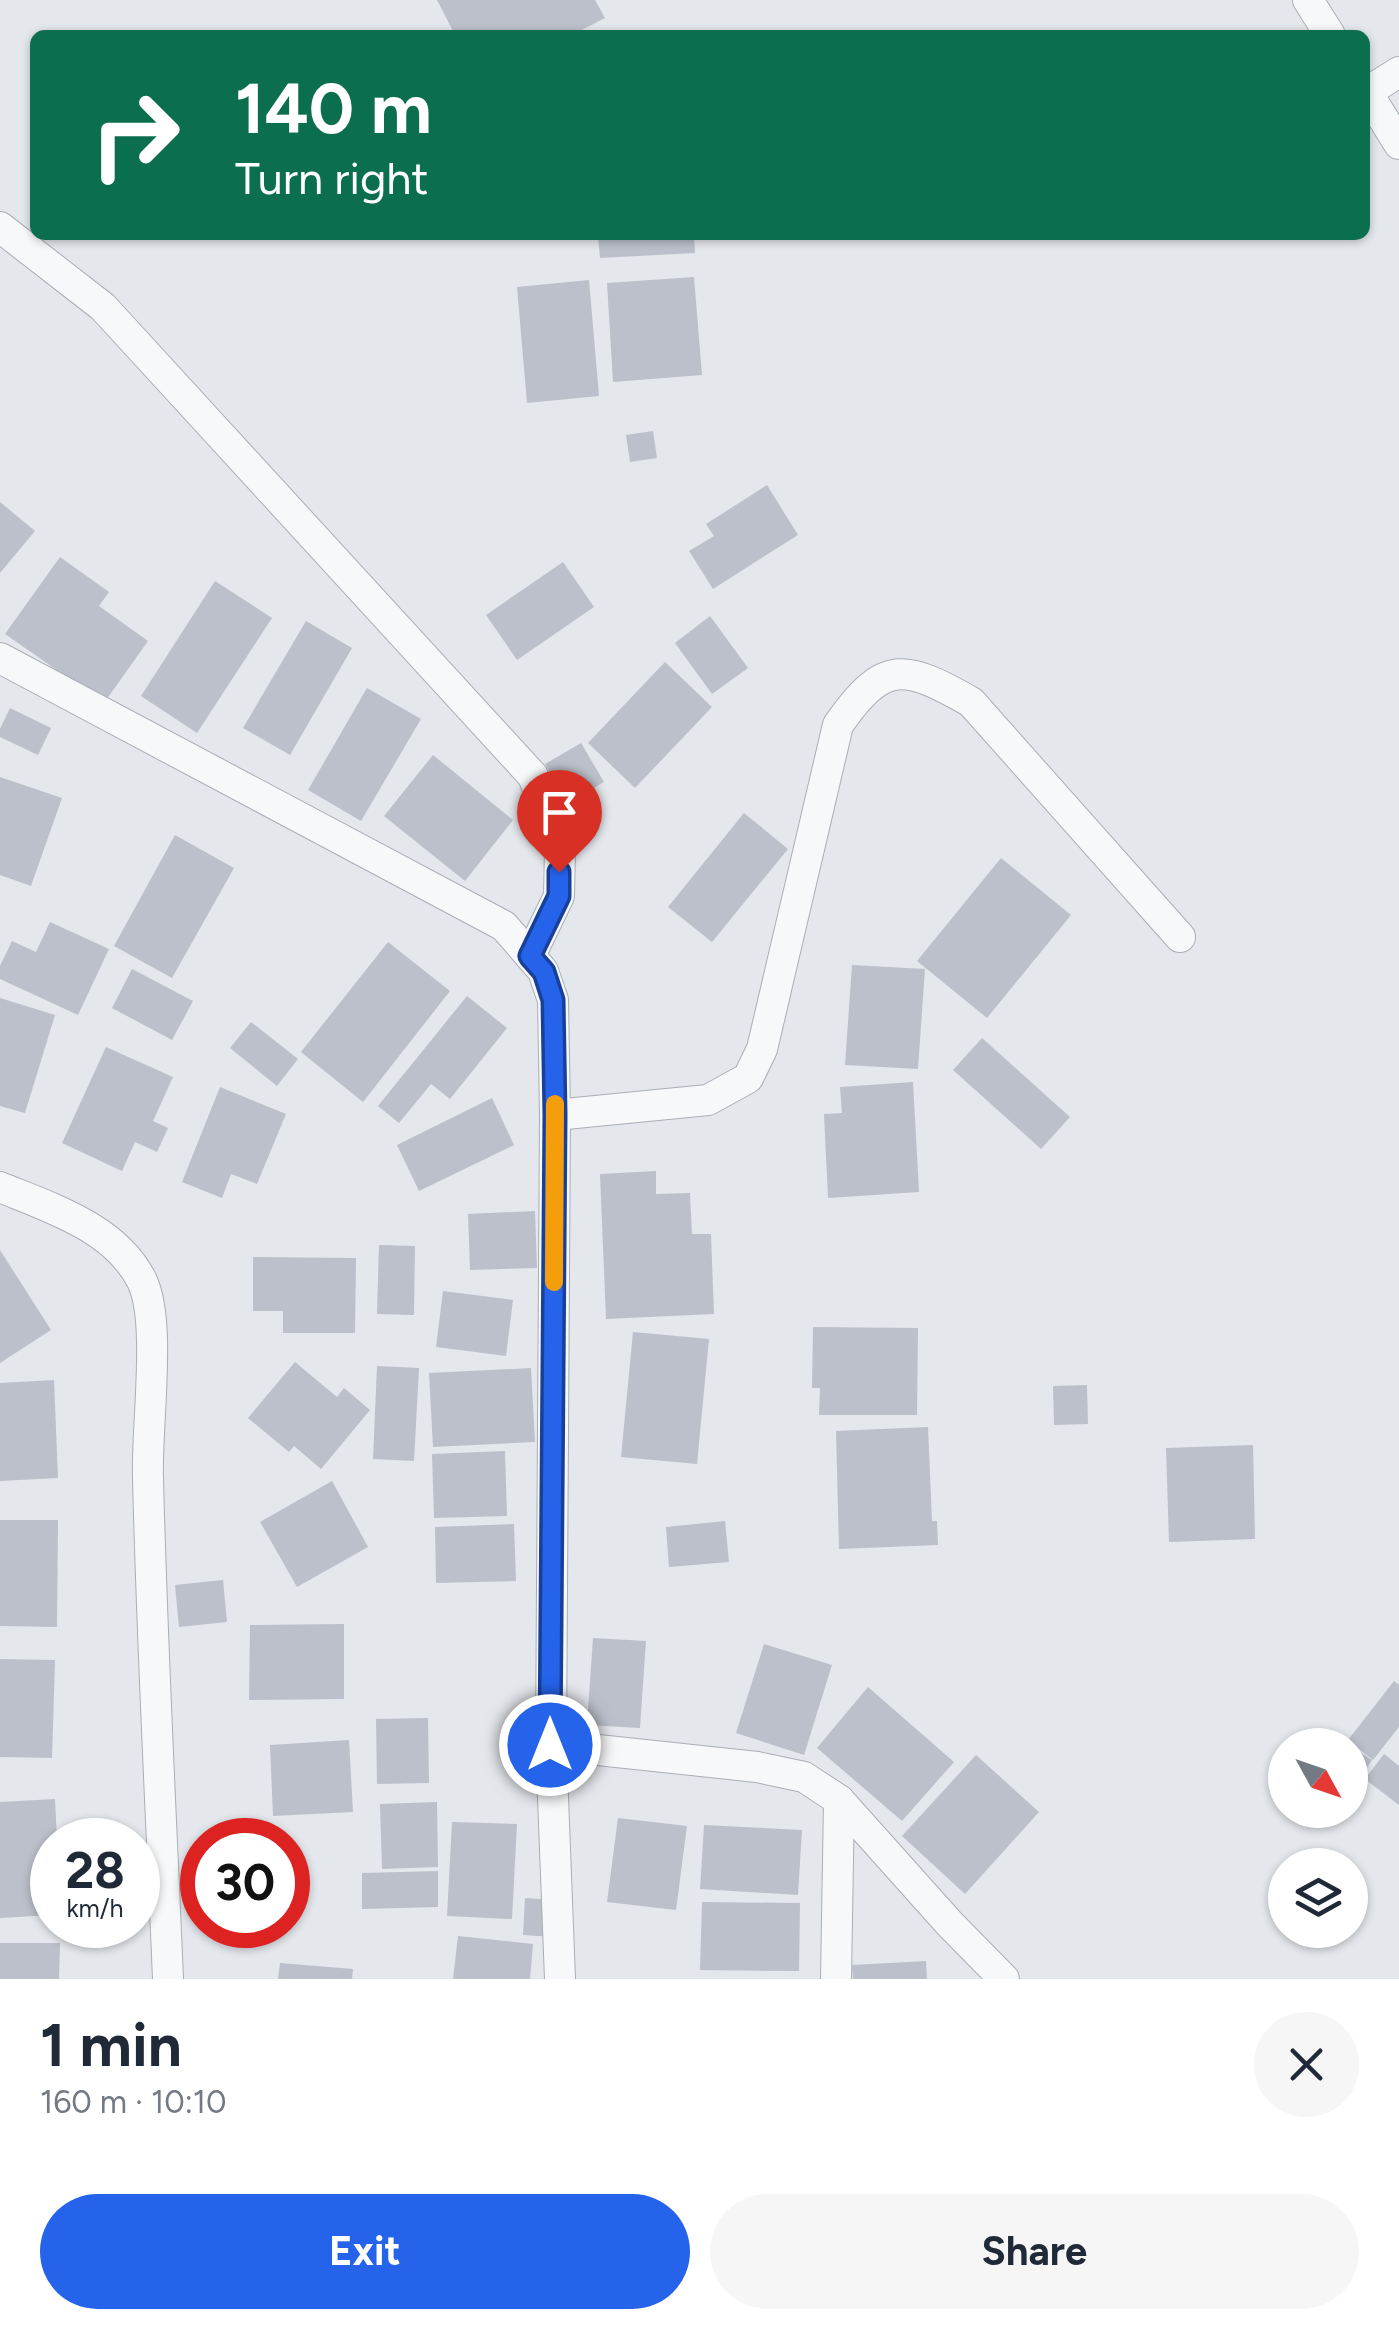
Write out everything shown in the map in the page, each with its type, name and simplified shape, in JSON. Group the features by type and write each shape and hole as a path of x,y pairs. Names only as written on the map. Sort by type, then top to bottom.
{"street":[{"path":"1308,0 1327,30"},
{"path":"1370,88 1399,72"},
{"path":"1370,97 1399,144"},
{"path":"0,227 103,307 533,776 560,848 559,896 530,956"},
{"path":"0,658 504,926 544,972 553,1000 555,1115 550,1745 560,1979"},
{"path":"555,1115 708,1100 748,1078 762,1049 838,725 860,694 884,675 907,673 938,683 971,702 1180,936"},
{"path":"0,1187 70,1216 124,1252 143,1283 151,1311 148,1474 168,1979"},
{"path":"550,1745 757,1766 804,1777 839,1800 1004,1979"},
{"path":"836,1979 839,1800"}],"building":[{"path":"437,0 595,0 605,18 582,30 452,30"},
{"path":"598,240 694,240 695,253 600,258"},
{"path":"694,277 702,375 613,382 607,283"},
{"path":"589,280 599,396 527,403 517,287"},
{"path":"653,431 657,458 630,462 626,435"},
{"path":"767,485 798,535 713,589 689,551 714,536 706,524"},
{"path":"0,502 35,531 0,573"},
{"path":"60,557 109,592 99,606 148,641 104,703 5,634"},
{"path":"563,562 594,607 517,660 486,615"},
{"path":"215,581 272,618 197,733 141,696"},
{"path":"710,616 748,668 712,694 675,643"},
{"path":"306,621 352,648 290,755 243,728"},
{"path":"665,662 712,707 635,788 588,743"},
{"path":"367,688 421,719 361,821 308,790"},
{"path":"10,708 51,728 38,755 0,737"},
{"path":"581,743 604,782 568,803 545,764"},
{"path":"433,755 513,820 465,881 384,816"},
{"path":"0,777 62,798 31,886 0,875"},
{"path":"744,813 788,849 712,942 668,907"},
{"path":"175,835 234,868 172,978 114,946"},
{"path":"1001,858 1071,915 987,1018 917,961"},
{"path":"50,922 109,949 78,1015 0,979 0,966 12,941 36,952"},
{"path":"388,942 450,991 363,1102 301,1052"},
{"path":"852,965 925,969 918,1069 845,1065"},
{"path":"132,969 193,1001 172,1040 112,1008"},
{"path":"467,996 507,1028 450,1099 431,1084 399,1123 378,1106"},
{"path":"0,998 55,1015 25,1113 0,1106"},
{"path":"251,1022 298,1059 277,1086 230,1048"},
{"path":"982,1038 1070,1117 1041,1149 953,1070"},
{"path":"106,1047 173,1077 153,1121 168,1128 157,1152 135,1142 122,1171 62,1143"},
{"path":"913,1082 919,1192 828,1198 824,1114 842,1113 840,1087"},
{"path":"220,1087 286,1114 257,1184 231,1174 222,1198 182,1182"},
{"path":"492,1098 514,1145 419,1191 397,1145"},
{"path":"656,1171 656,1194 690,1193 692,1234 711,1234 714,1314 606,1319 600,1174"},
{"path":"535,1211 537,1268 470,1270 468,1214"},
{"path":"379,1245 415,1246 414,1315 377,1314"},
{"path":"0,1250 51,1330 0,1363"},
{"path":"253,1257 356,1258 355,1333 283,1333 283,1311 253,1311"},
{"path":"443,1291 513,1300 506,1356 436,1347"},
{"path":"813,1327 918,1328 917,1415 819,1415 820,1388 812,1388"},
{"path":"633,1332 709,1339 697,1464 621,1457"},
{"path":"295,1362 337,1397 344,1388 370,1410 321,1469 294,1446 289,1452 248,1418"},
{"path":"377,1366 419,1368 414,1461 373,1459"},
{"path":"531,1368 535,1442 433,1447 429,1373"},
{"path":"54,1380 58,1478 0,1481 0,1383"},
{"path":"1087,1385 1088,1424 1054,1425 1053,1386"},
{"path":"928,1427 932,1521 937,1521 938,1545 839,1549 836,1431"},
{"path":"1253,1445 1255,1539 1169,1542 1166,1448"},
{"path":"505,1451 507,1516 434,1518 432,1454"},
{"path":"332,1481 368,1547 297,1587 260,1522"},
{"path":"0,1520 58,1520 57,1627 0,1626"},
{"path":"725,1521 729,1562 669,1567 666,1527"},
{"path":"514,1524 516,1581 436,1583 435,1527"},
{"path":"223,1580 227,1622 179,1627 175,1585"},
{"path":"344,1624 344,1699 249,1700 250,1625"},
{"path":"593,1638 646,1641 640,1728 587,1725"},
{"path":"764,1644 832,1665 804,1755 736,1733"},
{"path":"0,1659 55,1660 52,1758 0,1757"},
{"path":"1394,1681 1399,1685 1399,1727 1373,1760 1368,1756 1368,1728 1357,1728"},
{"path":"868,1687 954,1762 902,1821 817,1748"},
{"path":"428,1718 429,1783 377,1784 376,1719"},
{"path":"349,1740 353,1812 273,1816 270,1745"},
{"path":"1384,1754 1399,1766 1399,1805 1368,1781 1368,1775"},
{"path":"976,1755 1039,1812 965,1894 902,1836"},
{"path":"55,1799 56,1818 30,1818 30,1916 0,1918 0,1802"},
{"path":"437,1802 438,1867 382,1869 380,1804"},
{"path":"618,1818 687,1826 676,1910 607,1902"},
{"path":"452,1822 517,1824 512,1919 447,1916"},
{"path":"704,1825 802,1830 798,1895 700,1889"},
{"path":"438,1871 438,1907 362,1909 362,1873"},
{"path":"525,1898 556,1900 554,1937 523,1935"},
{"path":"702,1902 800,1903 799,1971 700,1970"},
{"path":"458,1936 533,1944 530,1979 453,1979"},
{"path":"0,1943 60,1948 59,1979 0,1979"},
{"path":"926,1961 927,1979 853,1979 852,1965"},
{"path":"280,1963 353,1969 352,1979 278,1979"}],"slow traffic":[{"path":"554,1282 555,1104"}],"route":[{"path":"550,1745 553,1000 544,972 530,956 559,896 559,872"}]}
